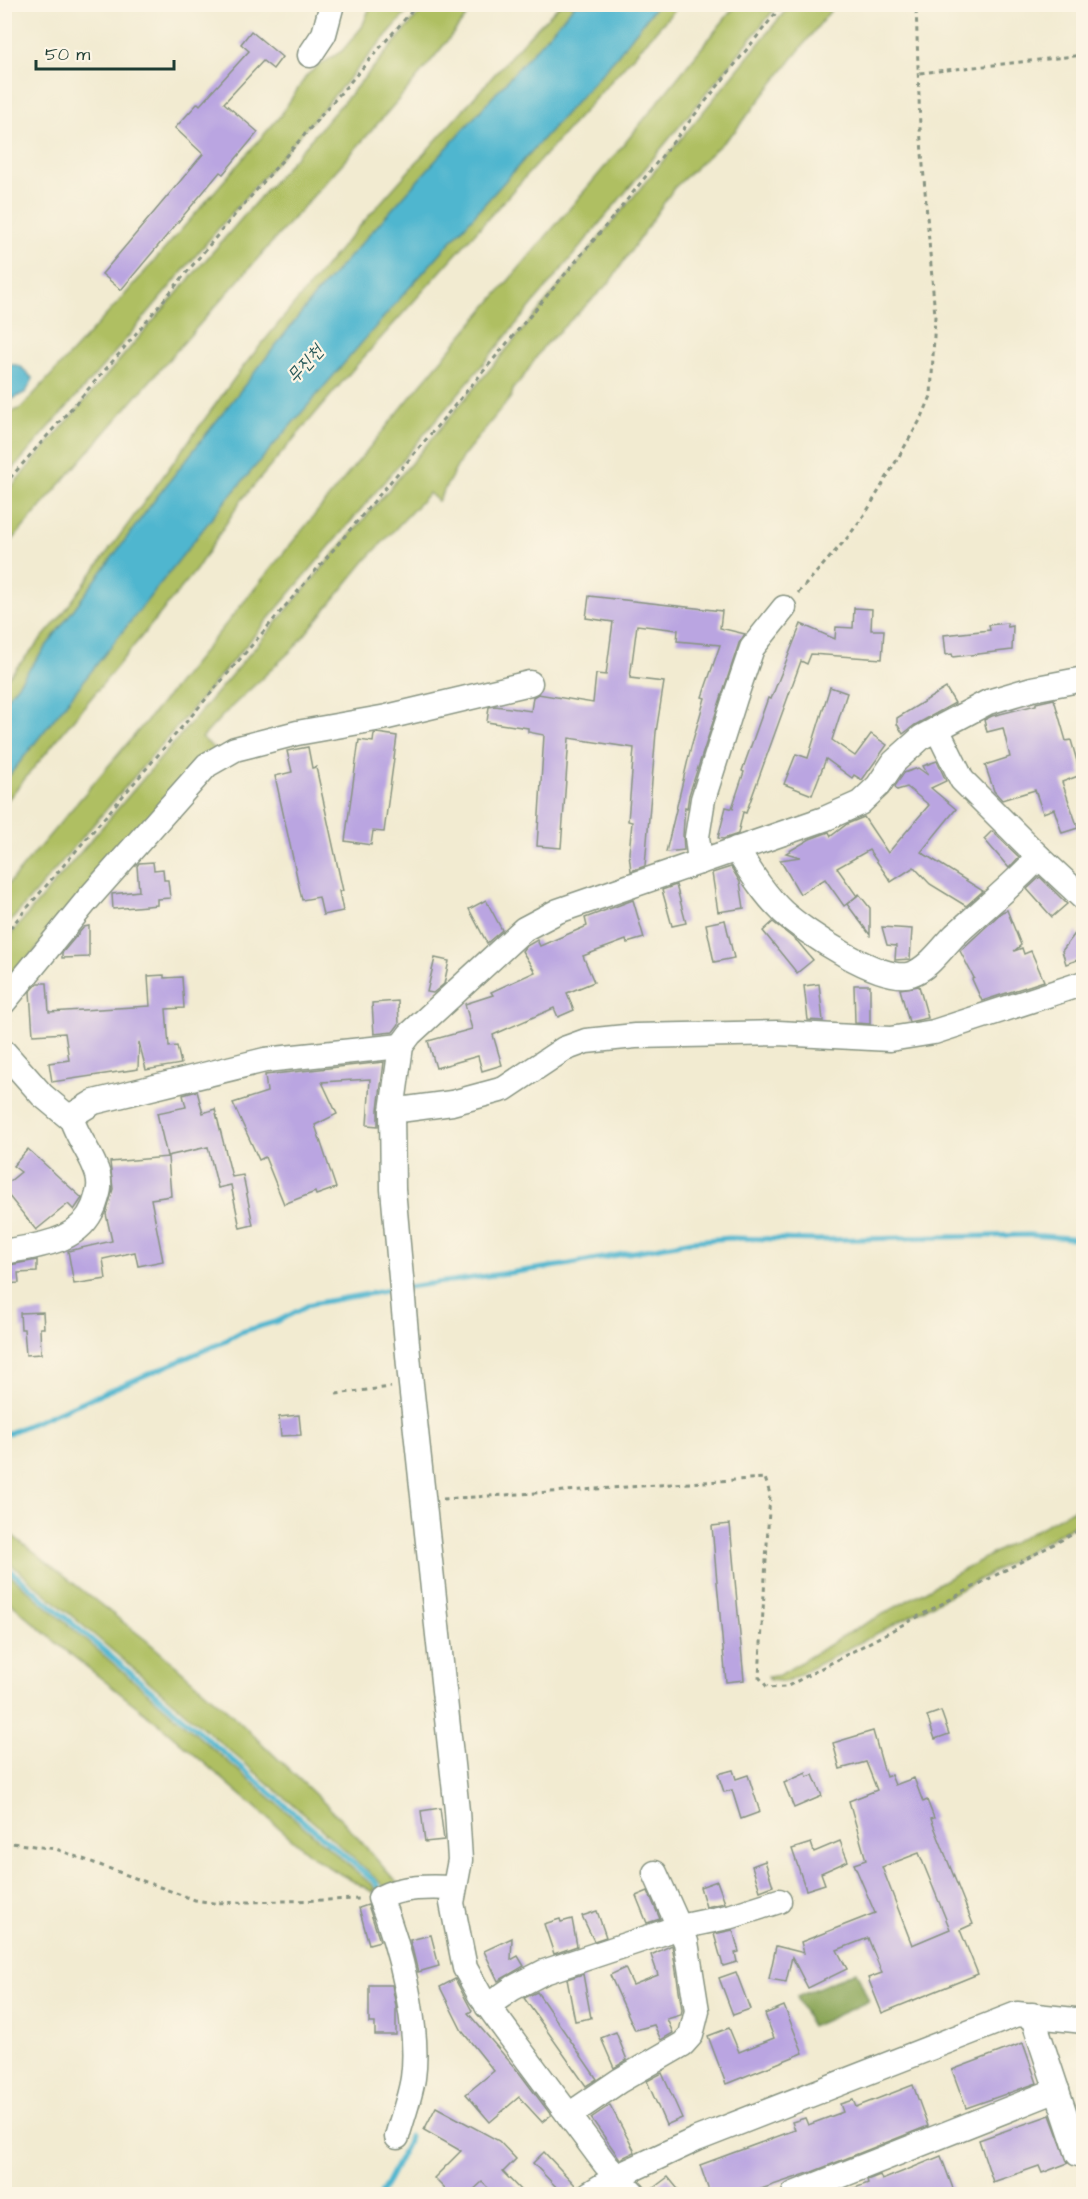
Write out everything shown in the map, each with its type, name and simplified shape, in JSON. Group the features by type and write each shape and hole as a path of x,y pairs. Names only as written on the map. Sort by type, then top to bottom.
{"street":[{"path":"310,55 324,34 332,4"},
{"path":"700,862 697,837 703,799 735,698 752,648 784,608"},
{"path":"634,2194 606,2165 487,2006 465,1968 452,1903 460,1860 457,1811 411,1384 393,1189 392,1111 401,1046 410,1034 524,929 558,911 824,819 860,803 878,786 894,762 922,737 988,702 1032,689 1083,680"},
{"path":"4,1002 88,899 207,765 235,748 387,717 530,683"},
{"path":"937,729 962,780 1083,899"},
{"path":"736,849 755,880 783,912 832,947 866,966 897,976 910,975 922,969 976,916 1008,890 1039,857"},
{"path":"392,1111 452,1103 504,1089 564,1049 586,1041 635,1035 778,1032 891,1040 933,1032 1083,983"},
{"path":"72,1120 76,1113 94,1102 266,1060 401,1046"},
{"path":"4,1052 42,1095 72,1120 97,1172 100,1190 90,1215 76,1231 49,1243 4,1252"},
{"path":"569,2115 619,2081 683,2044 692,2035 697,2011 686,1942 655,1873"},
{"path":"397,2137 412,2079 415,2048 404,1971 385,1896 432,1887 454,1888"},
{"path":"487,2006 513,1988 544,1972 680,1927 732,1916 779,1902"},
{"path":"589,2194 618,2176 697,2139 1024,2015 1083,2021"},
{"path":"1024,2015 1057,2091 1078,2154"},
{"path":"794,2194 1057,2091"}],"path":[{"path":"4,484 119,354 226,225 418,4"},
{"path":"4,935 331,553 611,219 783,4"},
{"path":"784,608 848,537 867,511 922,417 931,396 935,316 920,128 916,4"},
{"path":"920,73 1083,55"},
{"path":"336,1394 411,1384"},
{"path":"423,1500 765,1478 770,1494 759,1677 768,1688 786,1687 1083,1528"},
{"path":"4,1842 56,1849 195,1900 213,1903 286,1900 330,1902 385,1896"}],"green space":[{"path":"371,5 413,5 5,478 5,415 21,408 123,297 280,116 307,75 342,51 362,27"},
{"path":"426,5 475,5 405,91 5,549 5,494"},
{"path":"560,5 575,5 316,294 157,497 5,700 5,681 61,616 242,368 343,245 525,40"},
{"path":"657,5 679,5 355,367 240,502 196,570 5,803 5,781 222,505 402,296 616,57"},
{"path":"736,5 778,5 395,469 5,928 5,888 165,699 421,384 625,143"},
{"path":"790,5 835,5 735,131 674,188 609,283 543,347 514,387 511,397 463,456 438,501 429,493 366,560 294,648 202,738 216,750 5,984 5,941 499,359"},
{"path":"1083,1504 1083,1520 982,1578 785,1682 770,1680 768,1677 780,1675 845,1635"},
{"path":"4,1529 146,1640 228,1711 343,1821 398,1884 386,1888 318,1826 5,1559"},
{"path":"5,1571 376,1890 373,1892 313,1857 159,1724 59,1645 5,1598"},
{"path":"856,1971 869,2001 811,2027 797,1997"}],"water":[{"name":"무진천","path":"575,5 657,5 616,57 402,296 222,505 5,781 5,700 157,497 316,294"},
{"path":"5,363 20,366 33,379 26,392 5,403"}],"building":[{"path":"251,31 282,57 273,69 263,61 224,103 258,132 223,174 220,172 121,290 102,274 203,154 175,128 198,103 200,105 249,51 241,44"},
{"path":"589,596 722,611 720,628 745,634 739,643 689,795 687,808 685,807 684,850 666,852 705,698 702,697 720,645 677,641 678,630 637,625 630,678 664,682 656,732 645,866 631,871 629,853 632,822 628,821 634,748 569,738 561,848 537,846 544,735 528,732 528,728 487,722 489,707 531,711 533,697 538,694 593,703 596,674 606,675 613,622 586,618"},
{"path":"854,608 872,609 871,630 884,630 882,659 811,654 807,664 801,661 746,813 743,812 738,834 723,839 718,838 726,807 734,809 732,808 744,772 742,771 768,698 771,699 801,624 835,639 836,627 853,628"},
{"path":"1007,623 1008,627 1013,626 1012,650 953,657 952,654 946,655 944,635 990,630 989,625"},
{"path":"830,687 847,693 832,740 855,756 871,734 887,745 862,780 854,775 852,778 826,759 812,795 784,784 796,754 808,758"},
{"path":"946,688 955,703 903,734 897,724 897,718"},
{"path":"1054,699 1066,741 1071,740 1081,775 1062,782 1078,828 1062,833 1054,809 1043,813 1035,790 1002,800 994,791 985,765 1010,757 1003,728 987,732 984,720"},
{"path":"374,734 397,736 384,832 373,831 371,845 345,841 359,740 373,742"},
{"path":"308,747 312,768 316,767 343,891 339,891 343,911 323,915 319,897 302,900 275,776 292,772 287,751"},
{"path":"937,761 946,781 931,788 956,809 921,852 983,891 966,906 930,884 914,867 891,882 869,850 837,868 857,896 844,906 825,879 800,894 780,860 800,857 786,853 810,839 829,832 831,836 847,824 864,817 888,853 929,805 907,787 897,790 895,786 904,773 918,768 928,775 923,766"},
{"path":"992,831 1019,857 1009,868 984,839"},
{"path":"153,862 154,870 163,869 164,880 168,880 170,898 157,899 157,905 113,909 112,894 139,891 137,866 139,863"},
{"path":"731,867 740,882 744,908 718,912 712,873"},
{"path":"1040,877 1067,904 1052,917 1027,889"},
{"path":"676,885 686,923 672,926 662,890"},
{"path":"859,894 870,908 870,935 847,904"},
{"path":"486,900 502,930 487,943 469,909"},
{"path":"633,900 644,938 627,943 626,940 583,956 594,982 567,993 574,1010 558,1017 554,1008 493,1035 502,1065 482,1071 478,1056 436,1068 428,1041 472,1029 465,1004 493,995 491,992 535,972 522,951 525,947 537,940 540,946 587,926 585,918"},
{"path":"1007,910 1021,945 1014,951 1022,948 1024,954 1031,951 1044,981 982,1001 972,979 974,978 960,951"},
{"path":"725,920 734,958 714,962 706,924"},
{"path":"773,922 798,942 813,960 797,973 763,931"},
{"path":"89,926 89,957 62,958 62,953 84,927"},
{"path":"882,927 912,929 910,959 895,960 896,946 887,945"},
{"path":"1077,931 1083,958 1066,964 1062,951"},
{"path":"435,958 449,961 444,984 433,993 427,992"},
{"path":"164,975 164,978 182,977 184,1008 166,1009 169,1047 177,1046 181,1064 146,1070 139,1042 138,1069 52,1082 49,1063 69,1060 65,1033 33,1035 30,992 38,983 47,983 49,1012 150,1006 148,976"},
{"path":"819,984 823,1021 808,1020 804,986"},
{"path":"854,985 870,985 870,1024 855,1023"},
{"path":"919,986 928,1018 909,1022 900,989"},
{"path":"398,1001 399,1024 393,1032 374,1034 372,1003"},
{"path":"384,1062 378,1126 367,1125 370,1079 322,1082 337,1114 315,1125 336,1188 316,1195 315,1192 284,1204 265,1157 259,1160 233,1103 267,1092 265,1075"},
{"path":"197,1091 203,1113 215,1109 232,1177 243,1175 253,1225 240,1228 231,1185 218,1188 208,1147 167,1156 157,1113 186,1107 183,1095"},
{"path":"28,1149 82,1198 74,1210 68,1204 36,1230 4,1190 4,1186 21,1172 13,1166"},
{"path":"168,1157 171,1196 151,1199 163,1261 138,1266 135,1252 103,1259 106,1279 74,1284 68,1251 112,1241 106,1214 113,1189 110,1162"},
{"path":"37,1260 37,1272 18,1273 19,1283 4,1284 4,1266"},
{"path":"43,1312 44,1328 40,1328 41,1354 26,1355 20,1313"},
{"path":"299,1415 301,1435 281,1436 279,1417"},
{"path":"730,1524 744,1680 726,1682 712,1526"},
{"path":"941,1711 949,1734 935,1739 927,1716"},
{"path":"873,1731 886,1777 891,1775 895,1785 914,1778 923,1802 927,1800 934,1818 931,1819 973,1924 960,1930 978,1974 882,2013 868,1978 882,1973 868,1938 837,1950 847,1969 808,1988 792,1957 786,1982 769,1979 776,1946 804,1953 801,1942 875,1913 854,1864 866,1860 849,1801 877,1790 866,1762 840,1769 833,1743","holes":["919,1853 950,1929 912,1945 882,1867"]},
{"path":"733,1770 736,1779 748,1775 760,1812 741,1819 732,1790 724,1792 718,1774"},
{"path":"806,1773 807,1777 813,1775 822,1796 794,1808 784,1783"},
{"path":"440,1808 444,1840 425,1842 421,1811"},
{"path":"840,1841 848,1861 821,1873 825,1884 806,1890 792,1849 811,1843 814,1852"},
{"path":"765,1861 773,1886 760,1891 752,1866"},
{"path":"717,1881 725,1903 706,1907 700,1887"},
{"path":"648,1891 660,1919 647,1923 636,1896"},
{"path":"368,1905 380,1941 369,1944 359,1908"},
{"path":"597,1911 606,1937 594,1941 582,1916"},
{"path":"560,1919 561,1922 572,1919 577,1946 554,1954 544,1924"},
{"path":"733,1930 739,1952 735,1953 737,1962 723,1966 714,1934"},
{"path":"431,1935 439,1966 418,1972 410,1940"},
{"path":"512,1938 511,1960 518,1956 524,1966 498,1981 484,1951"},
{"path":"672,1945 682,2010 681,2015 667,2019 673,2033 661,2040 654,2025 635,2030 610,1975 625,1968 633,1985 658,1975 651,1955"},
{"path":"736,1972 750,2009 733,2015 719,1978"},
{"path":"583,1974 591,2018 575,2021 567,1979"},
{"path":"455,1979 472,2011 468,2013 521,2075 551,2115 542,2122 519,2097 490,2122 466,2094 494,2071 462,2031 440,1987"},
{"path":"369,1985 392,1985 396,2006 396,2035 375,2035 375,2023 369,2023"},
{"path":"537,1992 597,2079 586,2086 524,1998"},
{"path":"784,2006 803,2053 726,2084 708,2036 729,2028 739,2052 774,2038 765,2014"},
{"path":"616,2032 627,2060 614,2068 601,2038"},
{"path":"1023,2043 1037,2083 966,2108 952,2070"},
{"path":"662,2073 682,2118 666,2125 647,2081"},
{"path":"913,2085 928,2126 812,2172 746,2194 710,2194 700,2165 795,2130 792,2122 805,2118 808,2125 843,2112 840,2104 853,2100 856,2107"},
{"path":"610,2105 635,2152 620,2159 591,2118"},
{"path":"436,2107 499,2141 516,2159 503,2172 524,2194 494,2194 482,2182 469,2194 450,2194 434,2178 461,2151 424,2130"},
{"path":"1050,2115 1068,2163 1042,2173 1039,2166 993,2182 979,2140"},
{"path":"544,2152 575,2185 566,2194 563,2194 533,2163"},
{"path":"941,2156 955,2194 842,2194 880,2175 882,2180"},
{"path":"668,2177 682,2194 648,2194 648,2192"}],"waterway":[{"path":"408,1287 565,1265 692,1241 730,1238 818,1240 1029,1235 1084,1239"},
{"path":"4,1433 9,1433 219,1344 241,1332 278,1321 311,1304 396,1289"},
{"path":"4,1565 375,1882 380,1889"},
{"path":"381,2194 409,2136"}]}
